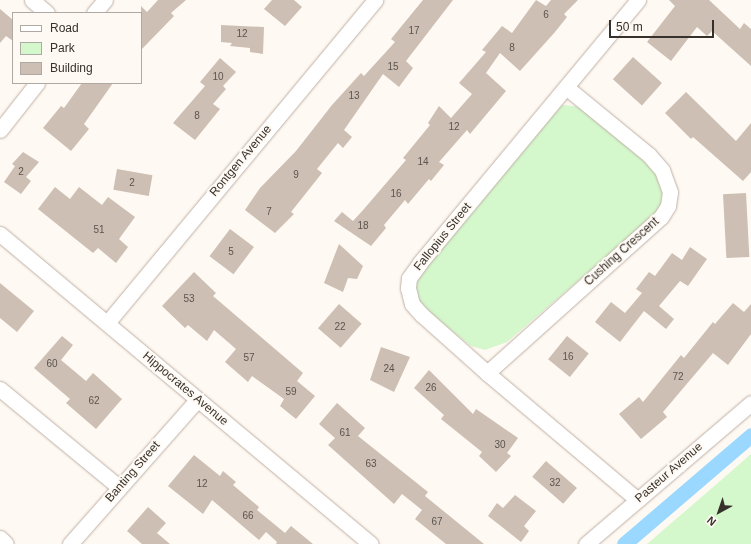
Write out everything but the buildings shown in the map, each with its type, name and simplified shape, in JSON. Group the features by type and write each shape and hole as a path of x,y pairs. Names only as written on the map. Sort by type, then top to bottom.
{"street":[{"path":"32,0 46,12"},
{"path":"95,12 105,0"},
{"name":"Rontgen Avenue","path":"107,323 375,0"},
{"name":"Fallopius Street","path":"638,0 409,278 408,294 412,304 487,373 638,500"},
{"path":"0,130 36,84"},
{"name":"Cushing Crescent","path":"487,373 661,217 668,206 670,192 662,170 649,155 566,88"},
{"name":"Hippocrates Avenue","path":"0,234 371,544"},
{"path":"0,389 119,487"},
{"name":"Banting Street","path":"70,544 197,400"},
{"name":"Pasteur Avenue","path":"586,544 751,403"},
{"path":"0,538 6,544"}],"green space":[{"path":"564,105 580,107 646,160 663,184 661,205 653,216 507,342 485,350 471,346 418,304 413,290 415,279 554,109"},
{"path":"751,454 751,544 647,544 719,482"}],"waterway":[{"path":"624,544 751,435"}]}
